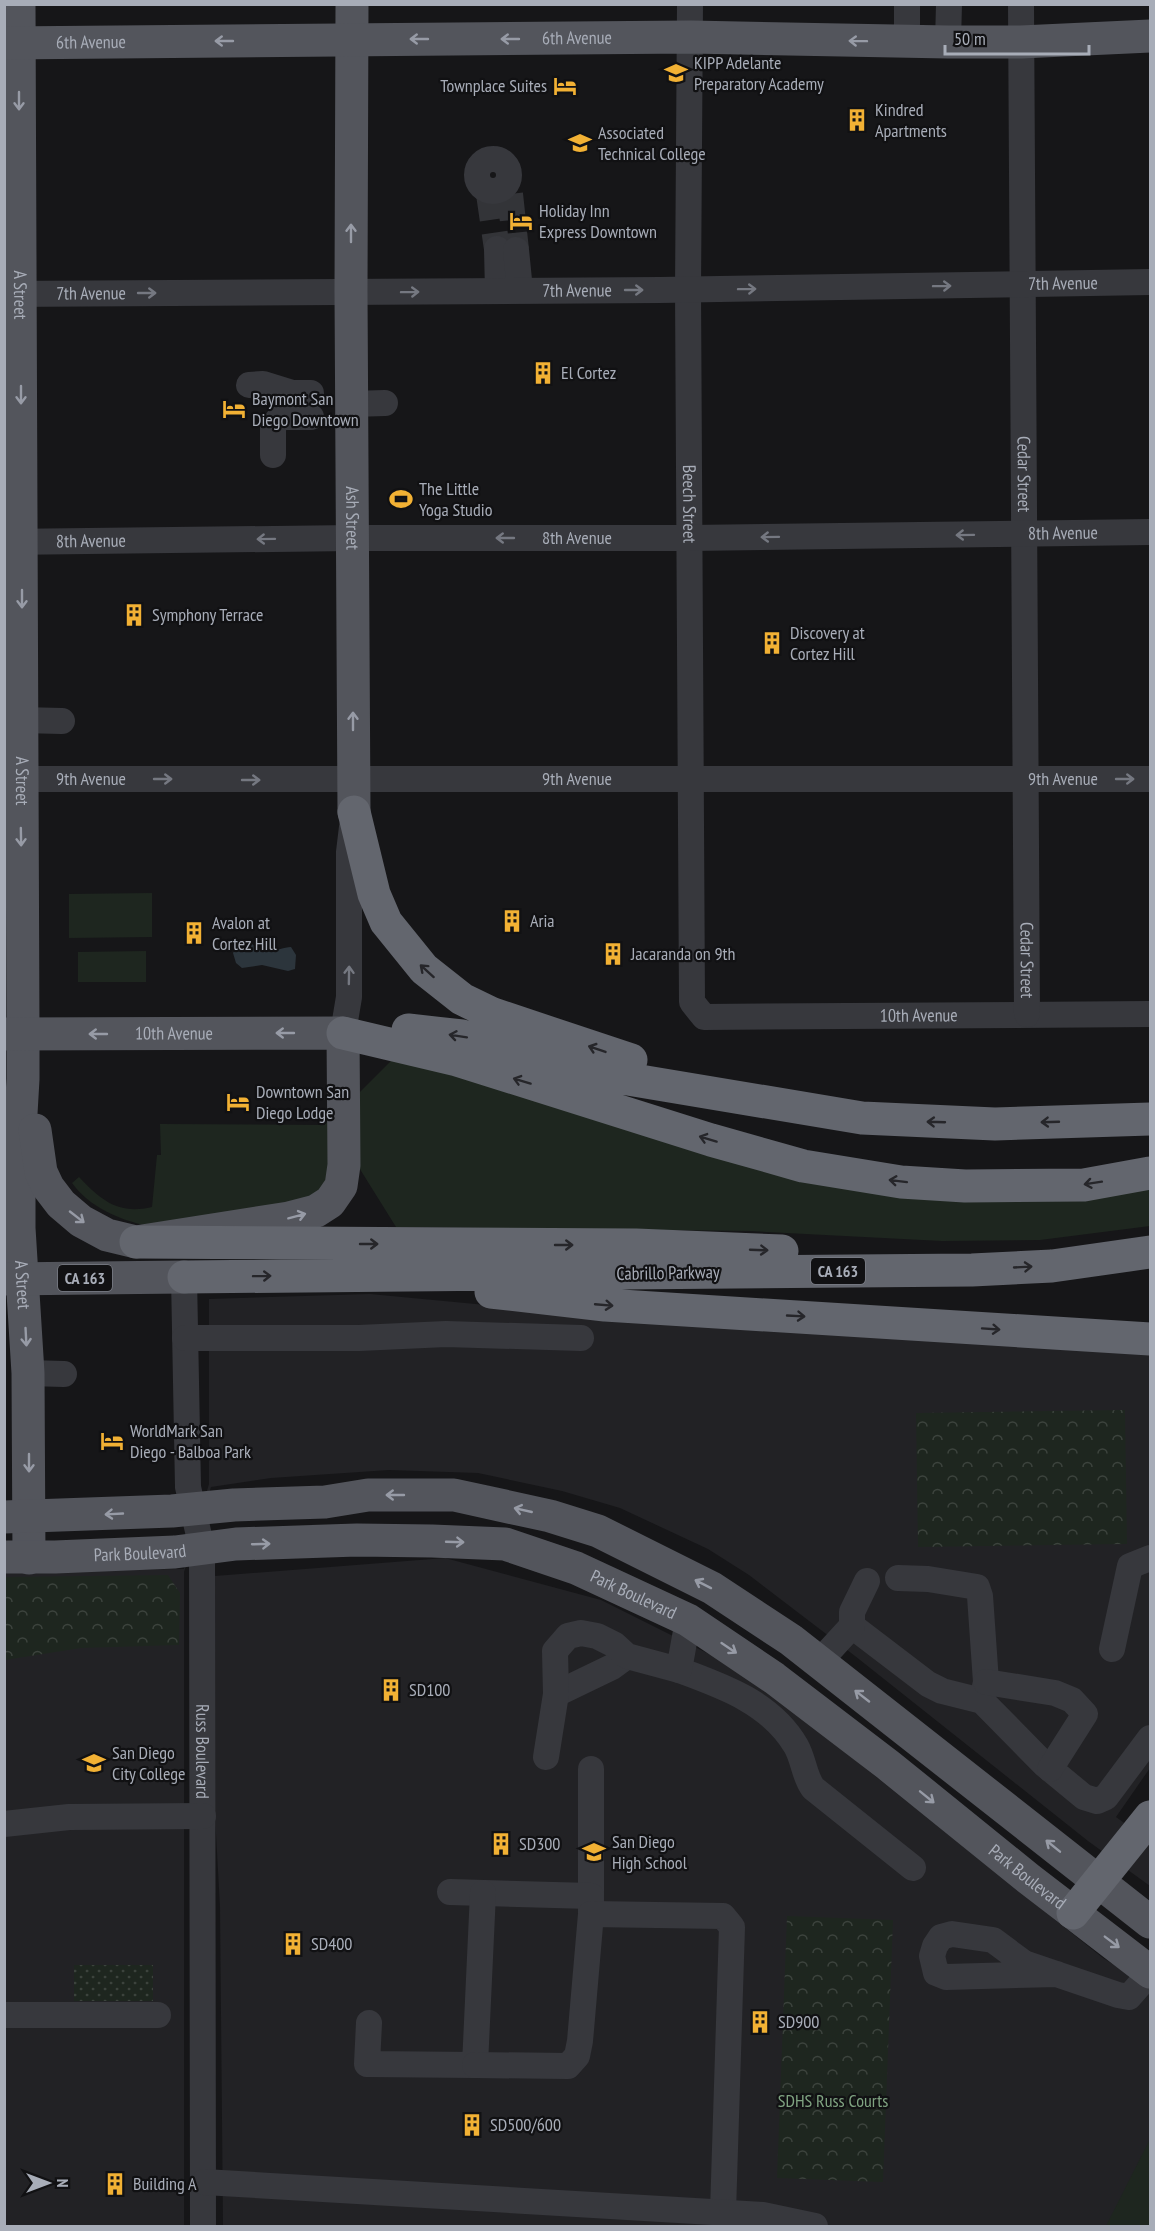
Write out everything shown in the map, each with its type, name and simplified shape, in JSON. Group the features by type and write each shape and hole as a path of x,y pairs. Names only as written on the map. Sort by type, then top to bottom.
{"highway":[{"path":"354,812 374,894 386,922 424,969 462,999 493,1014 752,1099"},
{"path":"343,1033 389,1028 462,1036 616,1077 862,1118 907,1122 994,1124 1150,1119"},
{"path":"343,1033 457,1060 711,1140 802,1166 901,1182 965,1186 1084,1185 1150,1173"},
{"path":"136,1242 636,1245 820,1252 972,1270"},
{"name":"Cabrillo Parkway","path":"184,1277 972,1270 1052,1266 1150,1252"},
{"path":"346,1275 605,1305 1150,1339"},
{"path":"1073,1913 1150,1817"}],"main road":[{"name":"A Street","path":"17,1558 13,1514 28,1373 14,1279 12,1228 23,1079 14,1034 13,779 21,720 13,542 12,43 19,4"},
{"name":"Ash Street","path":"352,4 351,292 323,405 353,538 352,780 354,812"},
{"name":"6th Avenue","path":"12,43 691,37 1022,42 1150,36"},
{"name":"10th Avenue","path":"14,1034 343,1033"},
{"path":"23,1079 32,1087 37,1150 41,1172 48,1187 61,1203 81,1221 107,1235 136,1242 289,1218 316,1211 330,1202 341,1186 345,1165 343,1033"},
{"name":"CA 163","path":"14,1279 184,1277"},
{"path":"13,1514 161,1512 234,1505 325,1502 369,1495 454,1496 550,1516 598,1531 712,1588 791,1640 1150,1922"},
{"name":"Park Boulevard","path":"17,1558 202,1549 236,1544 357,1540 506,1544 576,1568 688,1620 774,1678 1150,1972"}],"street":[{"name":"Beech Street","path":"690,4 688,290 692,1002"},
{"path":"907,4 907,42"},
{"path":"948,42 949,4"},
{"name":"Cedar Street","path":"1021,4 1027,1014"},
{"path":"507,250 509,291"},
{"name":"7th Avenue","path":"13,294 688,290 1150,282"},
{"path":"249,384 263,384 323,405"},
{"path":"273,455 273,426 279,417 323,405 385,404"},
{"name":"8th Avenue","path":"13,542 353,538 690,538 1150,532"},
{"path":"21,720 62,721"},
{"name":"9th Avenue","path":"13,779 1150,779"},
{"name":"Ash Street","path":"343,1033 349,997 349,852 354,812"},
{"name":"10th Avenue","path":"692,1002 704,1017 1150,1014"},
{"name":"Russ Boulevard","path":"184,1277 188,1486 202,1549 203,2226"},
{"path":"185,1338 358,1338 446,1334 581,1338"},
{"path":"28,1373 64,1374"},
{"path":"1112,1649 1130,1566 1150,1558"},
{"path":"898,1578 928,1579 977,1587 980,1596 984,1692 1050,1769 1084,1797 1097,1802 1106,1797 1150,1738"},
{"path":"819,1662 852,1626 852,1612 867,1581"},
{"path":"679,1670 688,1620"},
{"path":"852,1626 928,1684 942,1691 1055,1693 1072,1700 1084,1714 1050,1769"},
{"path":"546,1756 556,1694 555,1651 568,1636 581,1633 597,1636 615,1645 627,1656 679,1670 730,1689 760,1707 782,1727 796,1745 807,1780 813,1788 913,1868"},
{"path":"556,1694 612,1667 627,1656"},
{"path":"369,2023 367,2064 568,2066 577,2056 591,1905 591,1769"},
{"path":"4,1824 69,1817 203,1816"},
{"path":"450,1892 483,1893 723,1916 732,1927 723,2212"},
{"path":"475,2065 483,1893"},
{"path":"1057,1974 1129,1997 1150,1972"},
{"path":"4,2015 158,2015"},
{"path":"204,2182 723,2212 763,2215 815,2226"}],"shaded area":[{"path":"244,942 267,951 291,947 296,955 295,969 288,971 262,965 242,968 236,963 233,953 237,946"},
{"name":"San Diego City College","path":"370,1294 486,1305 1150,1349 1150,1768 1116,1817 1150,1842 1150,1886 1088,1841 749,1575 708,1549 620,1508 562,1491 478,1473 389,1470 271,1478 211,1487 184,1572 184,2226 5,2226 4,1571 184,1569 209,1484 209,1299"},
{"name":"San Diego High School","path":"445,1558 601,1600 713,1656 790,1708 1103,1958 1150,1987 1150,2226 223,2226 220,1907 202,1577"}],"green space":[{"path":"152,893 152,937 69,938 69,894"},
{"path":"146,951 146,982 78,982 78,952"},
{"path":"396,1056 689,1149 1150,1188 1150,1226 1040,1240 942,1241 750,1231 396,1227 358,1166 358,1094"},
{"path":"325,1119 336,1119 334,1170 313,1200 148,1226 127,1220 96,1206 72,1183 79,1177 103,1199 120,1207 140,1209 152,1207 157,1155 161,1155 160,1124 325,1125"},
{"path":"1125,1410 1127,1544 918,1547 916,1413"},
{"path":"168,1575 180,1593 179,1645 81,1648 5,1660 5,1577"},
{"name":"SDHS Russ Courts","path":"787,1916 893,1920 883,2182 777,2178"},
{"path":"74,1965 153,1965 153,2001 74,2001"},
{"path":"1150,2139 1150,2226 1106,2226"}],"tunnel":[{"path":"489,194 497,249"},
{"path":"510,194 516,250"}],"place":[{"name":"KIPP Adelante Preparatory Academy","path":"676,73"},
{"name":"Townplace Suites","path":"565,86"},
{"name":"Kindred Apartments","path":"857,120"},
{"name":"Associated Technical College","path":"580,143"},
{"name":"Holiday Inn Express Downtown","path":"521,221"},
{"name":"El Cortez","path":"543,373"},
{"name":"Baymont San Diego Downtown","path":"234,409"},
{"name":"The Little Yoga Studio","path":"401,499"},
{"name":"Symphony Terrace","path":"134,615"},
{"name":"Discovery at Cortez Hill","path":"772,643"},
{"name":"Aria","path":"512,921"},
{"name":"Avalon at Cortez Hill","path":"194,933"},
{"name":"Jacaranda on 9th","path":"613,954"},
{"name":"Downtown San Diego Lodge","path":"238,1102"},
{"name":"WorldMark San Diego - Balboa Park","path":"112,1441"},
{"name":"SD100","path":"391,1690"},
{"name":"San Diego City College","path":"94,1763"},
{"name":"SD300","path":"501,1844"},
{"name":"San Diego High School","path":"594,1852"},
{"name":"SD400","path":"293,1944"},
{"name":"SD900","path":"760,2022"},
{"name":"SD500/600","path":"472,2125"},
{"name":"Building A","path":"115,2184"}]}
